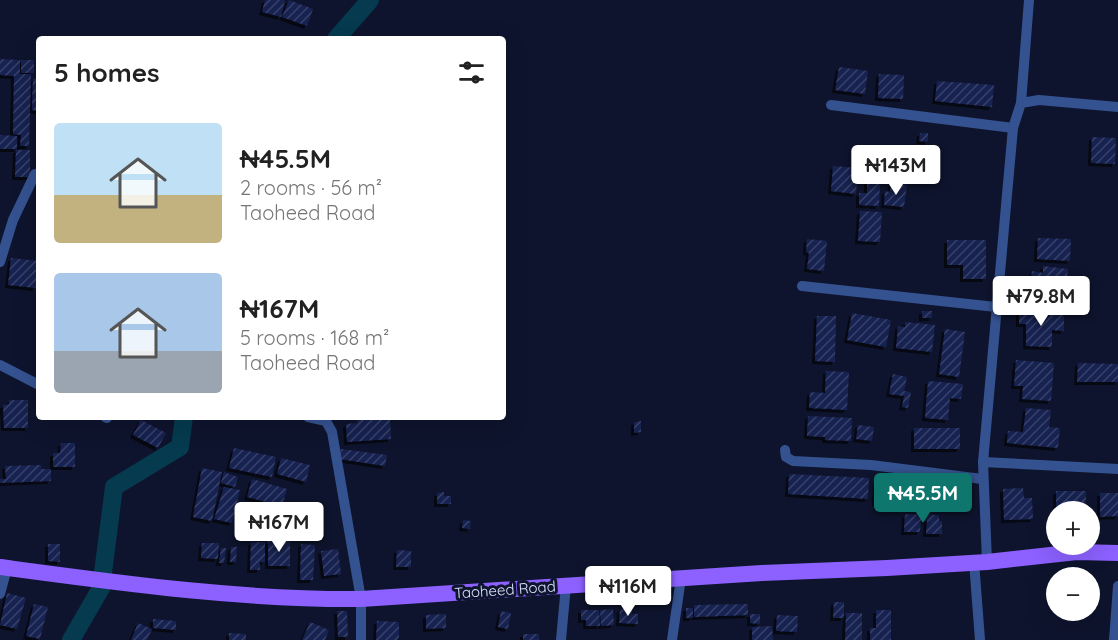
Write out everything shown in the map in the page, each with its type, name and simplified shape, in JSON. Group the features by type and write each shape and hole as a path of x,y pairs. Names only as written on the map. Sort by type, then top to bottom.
{"main road":[{"name":"Taoheed Road","path":"3,568 144,585 306,600 360,599 681,578 980,562 1077,552 1118,553"}],"street":[{"path":"980,640 983,462 1013,128 1021,103 1029,0"},
{"path":"1021,103 1039,100 1118,108"},
{"path":"831,105 1013,128"},
{"path":"0,262 13,220 35,174"},
{"path":"802,286 996,307"},
{"path":"0,365 36,383"},
{"path":"322,420 326,421 332,432 360,599 361,640"},
{"path":"784,450 786,457 794,461 871,465 982,479"},
{"path":"983,462 1118,469"},
{"path":"0,594 3,568"},
{"path":"672,640 681,578"},
{"path":"561,640 566,585"},
{"path":"1114,640 1118,586"}],"building":[{"path":"265,0 285,0 281,17 262,12"},
{"path":"289,0 313,9 307,26 282,17"},
{"path":"0,59 20,60 20,74 31,74 29,146 20,146 21,135 13,134 14,76 0,75"},
{"path":"21,60 34,60 34,73 21,73"},
{"path":"839,67 868,71 865,94 835,90"},
{"path":"879,74 904,75 903,99 878,98"},
{"path":"33,78 36,78 36,111 32,110"},
{"path":"937,81 994,85 992,107 935,101"},
{"path":"920,133 928,133 928,142 919,141"},
{"path":"0,135 17,136 17,149 0,149"},
{"path":"1092,137 1116,138 1115,164 1091,163"},
{"path":"874,148 884,148 884,155 874,155"},
{"path":"16,150 30,150 30,177 15,177"},
{"path":"877,161 885,161 885,177 877,177"},
{"path":"833,166 858,168 856,194 831,191"},
{"path":"867,181 880,182 879,206 859,205 859,193 867,193"},
{"path":"891,183 907,185 904,207 884,205 885,191 890,192"},
{"path":"860,211 882,212 880,242 858,241"},
{"path":"1038,238 1071,239 1070,261 1037,259"},
{"path":"807,239 827,241 824,271 807,269 809,253 806,252"},
{"path":"947,240 986,240 986,279 963,279 963,265 947,265"},
{"path":"11,258 36,261 36,288 8,285"},
{"path":"1043,266 1068,269 1064,303 1019,298 1020,289 1030,290 1032,271 1043,273"},
{"path":"922,311 932,311 932,318 922,318"},
{"path":"1019,311 1064,312 1064,331 1052,330 1052,347 1026,346 1026,324 1019,324"},
{"path":"852,313 891,320 886,347 847,340"},
{"path":"817,316 836,316 835,362 815,361"},
{"path":"905,322 935,325 932,352 896,348 898,326 905,327"},
{"path":"945,329 965,332 959,377 939,374"},
{"path":"1016,360 1054,363 1051,401 1022,399 1023,386 1014,386"},
{"path":"1078,363 1118,364 1118,382 1077,382"},
{"path":"826,371 849,372 847,410 809,408 810,392 825,393"},
{"path":"893,374 907,377 904,391 911,392 908,408 902,407 904,396 889,394"},
{"path":"928,381 963,384 961,399 950,398 948,420 925,418"},
{"path":"9,400 28,400 28,428 4,428 3,405 9,404"},
{"path":"1026,408 1051,410 1049,427 1060,428 1058,448 1007,443 1008,431 1023,432"},
{"path":"808,416 852,418 851,441 825,440 825,437 807,436"},
{"path":"141,420 166,433 158,448 133,435"},
{"path":"357,420 390,420 391,439 347,442 346,424 357,423"},
{"path":"641,421 641,432 634,433 634,422"},
{"path":"858,425 874,427 872,441 856,439"},
{"path":"914,428 960,428 960,449 914,449"},
{"path":"61,443 75,443 75,467 53,467 53,453 60,453"},
{"path":"234,448 276,457 272,477 229,468"},
{"path":"341,449 387,455 385,466 339,459"},
{"path":"281,458 310,465 306,482 277,474"},
{"path":"41,465 41,469 51,469 51,481 0,483 0,479 6,479 5,466"},
{"path":"202,468 222,472 212,521 193,517"},
{"path":"224,472 238,477 235,487 221,483"},
{"path":"789,474 869,478 868,499 788,494"},
{"path":"252,479 287,489 282,506 247,497"},
{"path":"876,481 954,487 952,509 875,503"},
{"path":"224,487 240,490 232,523 214,519"},
{"path":"1023,488 1024,498 1032,498 1033,519 1004,520 1003,489"},
{"path":"1056,491 1086,491 1086,501 1056,501"},
{"path":"444,492 444,496 451,496 451,504 437,504 437,493"},
{"path":"1100,493 1118,493 1118,516 1100,517"},
{"path":"299,503 313,505 312,509 319,510 317,528 296,526"},
{"path":"274,506 293,507 290,536 274,535"},
{"path":"905,514 939,515 939,521 942,521 942,534 926,534 927,521 921,521 920,532 904,532"},
{"path":"463,520 471,521 470,529 462,528"},
{"path":"268,541 290,541 290,566 268,566"},
{"path":"251,542 265,542 265,562 260,562 260,570 250,570"},
{"path":"202,543 219,543 218,559 201,558"},
{"path":"48,544 60,544 60,562 48,561"},
{"path":"301,544 315,545 313,580 300,580"},
{"path":"231,547 237,547 236,562 230,562"},
{"path":"221,548 226,548 224,563 219,563"},
{"path":"338,549 341,574 324,576 321,551"},
{"path":"397,550 411,551 411,567 396,567"},
{"path":"7,593 26,598 17,629 0,625"},
{"path":"834,602 844,602 844,618 833,618"},
{"path":"34,604 48,607 40,639 26,636"},
{"path":"748,604 748,615 694,617 694,605"},
{"path":"686,608 693,608 693,618 686,618"},
{"path":"613,609 614,625 601,626 600,610"},
{"path":"620,609 632,609 632,614 638,614 638,624 619,623"},
{"path":"581,610 599,610 600,626 586,626 586,620 581,620"},
{"path":"876,610 891,610 891,640 870,640 870,628 876,628"},
{"path":"337,611 347,611 348,637 338,637"},
{"path":"501,611 511,613 508,629 498,627"},
{"path":"846,613 862,613 862,640 845,640"},
{"path":"446,614 446,628 426,629 426,615"},
{"path":"750,614 760,614 760,624 750,623"},
{"path":"777,615 798,616 797,632 776,631"},
{"path":"153,619 176,621 176,630 153,628"},
{"path":"377,621 399,622 397,640 376,640"},
{"path":"310,622 329,630 325,640 302,640"},
{"path":"138,623 152,629 147,640 131,640"},
{"path":"772,626 773,640 752,640 752,627"},
{"path":"229,633 246,634 246,640 229,640"},
{"path":"523,634 539,634 539,640 523,640"}],"waterway":[{"path":"339,36 370,0"},
{"path":"71,640 101,588 114,487 180,447 184,420"}]}
